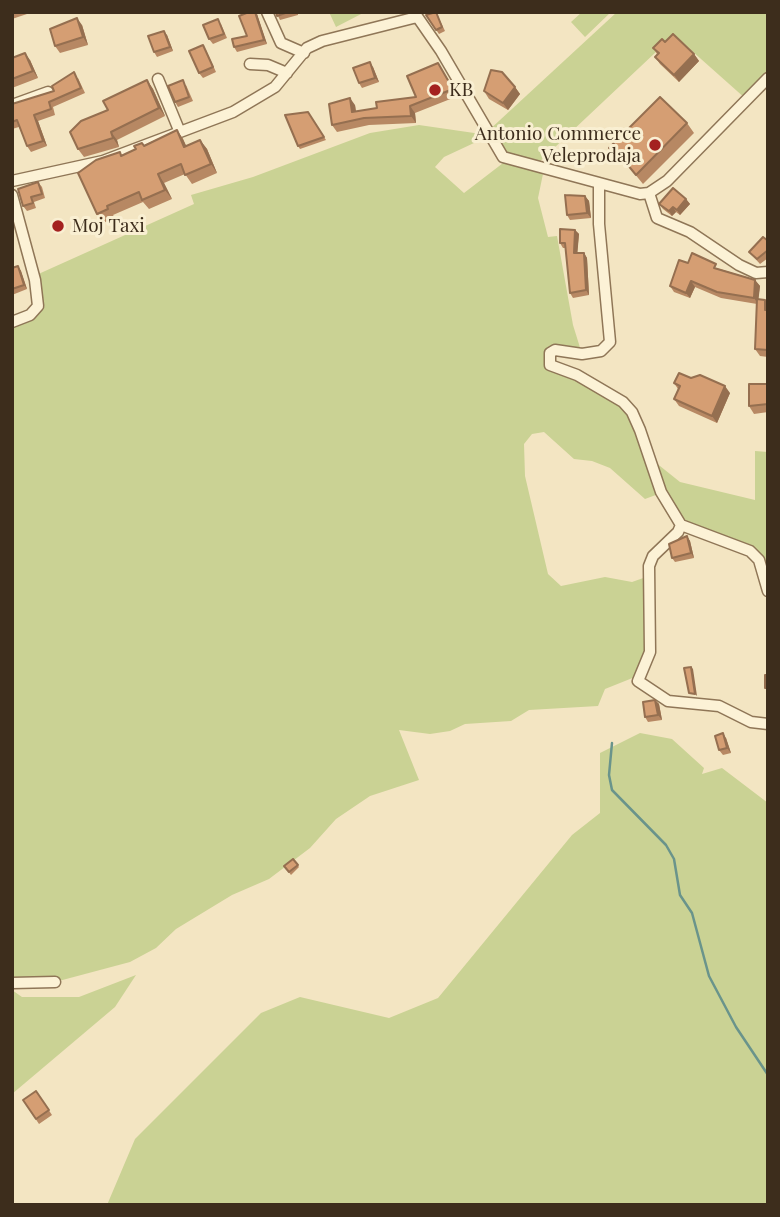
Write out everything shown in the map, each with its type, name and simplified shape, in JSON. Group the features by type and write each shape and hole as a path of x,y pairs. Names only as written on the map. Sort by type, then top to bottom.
{"street":[{"path":"267,12 281,43 304,53"},
{"path":"12,181 103,161 179,130 233,112 275,87 304,53 322,41 416,15 441,51 503,157 599,185 649,193 667,181 768,78"},
{"path":"250,64 268,65 287,73"},
{"path":"158,79 179,130"},
{"path":"12,105 48,92"},
{"path":"599,185 599,224 610,342 601,351 582,354 555,350 548,359 551,365 610,392 632,412 661,492 681,524 750,551 759,560 768,590"},
{"path":"649,193 657,218 690,232 764,274"},
{"path":"12,195 14,213 35,280 38,306 30,315 12,322"},
{"path":"681,524 678,532 653,556 649,566 650,652 638,681 668,701 719,706 751,722 768,724"},
{"path":"12,983 55,982"}],"green space":[{"path":"329,12 365,12 336,27"},
{"path":"582,12 611,12 585,37 571,22"},
{"path":"617,12 768,12 768,78 746,99 674,35 535,166 544,169 538,198 548,237 557,236 573,325 582,354 561,352 549,359 623,402 650,458 680,482 755,500 755,451 768,452 768,570 759,560 681,525 661,493 645,499 610,468 592,461 574,459 544,432 532,434 524,444 525,476 548,574 561,586 605,577 632,582 649,576 651,638 640,675 605,689 598,706 529,710 511,721 465,724 450,731 430,734 399,730 419,780 370,796 336,819 310,848 269,879 232,895 176,929 156,948 130,962 55,982 12,983 12,322 38,306 34,276 194,204 191,195 253,177 370,133 419,125 488,135 487,132","holes":["489,136 507,160 464,193 435,167 444,157"]},
{"path":"640,733 672,739 704,768 702,774 722,768 768,803 768,1205 107,1205 135,1139 261,1013 300,997 389,1018 438,998 572,835 600,813 600,753"},
{"path":"136,975 115,1007 12,1094 12,990 22,997 79,997"}],"building":[{"path":"255,12 264,40 234,47 232,39 247,36 239,16"},
{"path":"436,12 442,27 436,30 426,15"},
{"path":"77,18 83,37 55,46 50,29"},
{"path":"218,19 224,34 209,39 203,25"},
{"path":"164,31 170,47 154,52 148,36"},
{"path":"673,34 694,54 674,75 655,57 659,53 653,48 662,39 665,42"},
{"path":"203,45 213,67 199,73 189,51"},
{"path":"25,53 33,71 12,79 12,58"},
{"path":"370,62 375,78 359,83 353,68"},
{"path":"438,63 453,89 410,106 411,116 364,118 332,125 329,104 350,98 352,112 377,108 376,102 416,97 407,76"},
{"path":"491,70 502,72 515,87 503,103 484,91"},
{"path":"74,72 81,88 49,102 51,109 34,115 43,141 27,146 17,120 12,122 12,104 54,91 52,86"},
{"path":"147,80 159,108 111,132 113,138 78,149 70,132 81,121 108,110 103,101"},
{"path":"183,80 189,97 175,102 168,86"},
{"name":"Antonio Commerce Veleprodaja","path":"660,97 687,123 636,175 618,153 616,155 609,148"},
{"path":"308,112 324,137 298,146 285,115"},
{"path":"177,130 184,147 200,140 211,164 185,175 181,164 158,174 165,190 142,200 139,192 107,206 108,209 97,214 78,173 96,160 120,152 121,156 136,149 134,146 142,143 144,146"},
{"path":"38,182 42,194 31,197 33,203 23,206 18,189"},
{"path":"673,188 686,199 677,210 673,207 669,211 659,204"},
{"path":"565,195 585,196 587,213 567,215"},
{"path":"560,229 575,230 574,253 584,253 586,290 570,293 565,243 560,243"},
{"path":"763,237 768,240 768,250 757,259 749,252"},
{"path":"692,253 716,264 714,268 755,280 754,298 717,292 691,281 686,293 670,286 679,260 688,263"},
{"path":"18,266 24,285 12,289 12,268"},
{"path":"757,299 765,300 765,310 768,310 768,350 755,349"},
{"path":"679,373 691,378 700,375 725,386 712,416 674,399 680,386 674,383"},
{"path":"749,384 768,384 768,404 749,406"},
{"path":"687,536 691,553 672,558 669,544"},
{"path":"691,667 695,694 689,693 684,668"},
{"path":"765,675 768,675 768,688 765,688"},
{"path":"655,700 658,715 645,717 643,702"},
{"path":"723,733 727,748 719,750 715,736"},
{"path":"293,859 298,865 289,872 284,866"},
{"path":"36,1091 49,1110 36,1119 23,1100"}],"waterway":[{"path":"612,743 609,775 612,790 666,845 674,859 680,895 692,913 709,976 736,1027 768,1075"}],"place":[{"name":"KB","path":"435,90"},
{"name":"Antonio Commerce Veleprodaja","path":"655,145"},
{"name":"Moj Taxi","path":"58,226"}]}
